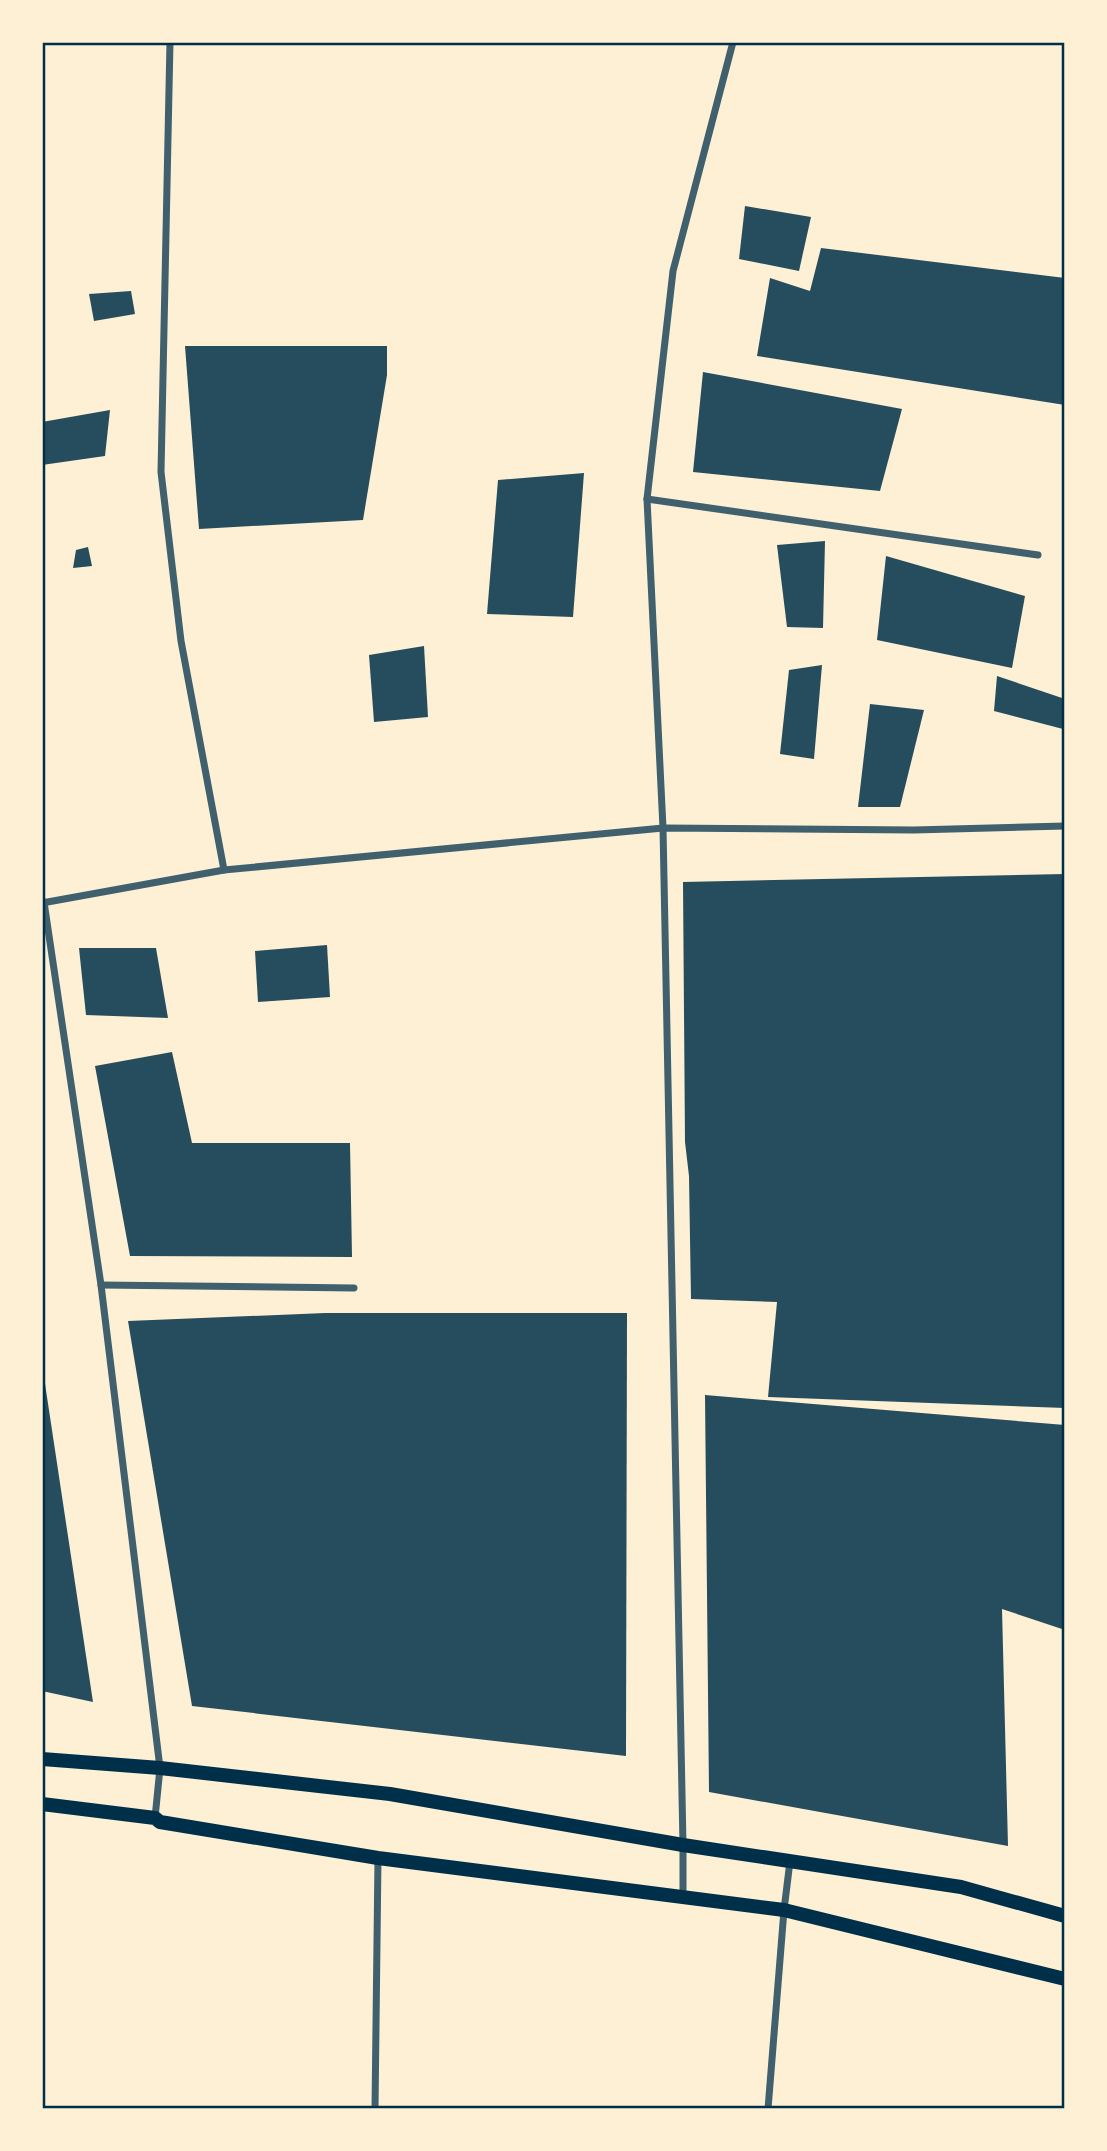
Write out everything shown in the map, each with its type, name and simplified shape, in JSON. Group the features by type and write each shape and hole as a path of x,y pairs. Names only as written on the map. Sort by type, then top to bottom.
{"main road":[{"path":"42,1759 160,1768 390,1794 683,1844 961,1887 1065,1916"},
{"path":"42,1804 155,1818 160,1822 378,1858 784,1910 1065,1979"}],"street":[{"path":"170,42 161,472 181,641 224,870"},
{"path":"683,1897 663,828 647,499 673,271 733,42"},
{"path":"647,499 1038,555"},
{"path":"155,1818 160,1768 101,1285 43,902 224,870 663,828 914,830 1065,826"},
{"path":"101,1285 354,1287"},
{"path":"375,2109 378,1858"},
{"path":"768,2109 790,1861"}],"building":[{"path":"745,206 811,217 799,271 739,259"},
{"path":"821,248 1065,278 1065,405 757,356 770,278 810,291"},
{"path":"131,291 135,314 94,321 89,294"},
{"path":"185,346 387,346 387,375 363,520 199,529"},
{"path":"703,372 902,409 880,491 693,472"},
{"path":"110,410 105,456 42,465 42,422"},
{"path":"584,473 573,617 487,614 498,480"},
{"path":"825,541 823,628 787,627 777,545"},
{"path":"88,547 92,566 73,568 76,550"},
{"path":"886,556 1025,596 1012,668 877,640"},
{"path":"424,646 428,717 374,722 369,655"},
{"path":"822,665 814,759 780,754 789,670"},
{"path":"997,676 1065,699 1063,729 994,711"},
{"path":"870,704 924,710 900,807 858,807"},
{"path":"1065,874 1065,1408 768,1397 777,1302 691,1299 689,1176 685,1142 683,882"},
{"path":"327,945 330,997 258,1002 255,951"},
{"path":"79,948 156,948 168,1018 86,1015"},
{"path":"172,1052 192,1143 350,1143 352,1257 130,1256 95,1066"},
{"path":"325,1313 627,1313 626,1756 192,1706 128,1321"},
{"path":"44,1377 93,1702 42,1691"},
{"path":"705,1395 1065,1425 1065,1630 1002,1609 1008,1846 709,1792"}]}
